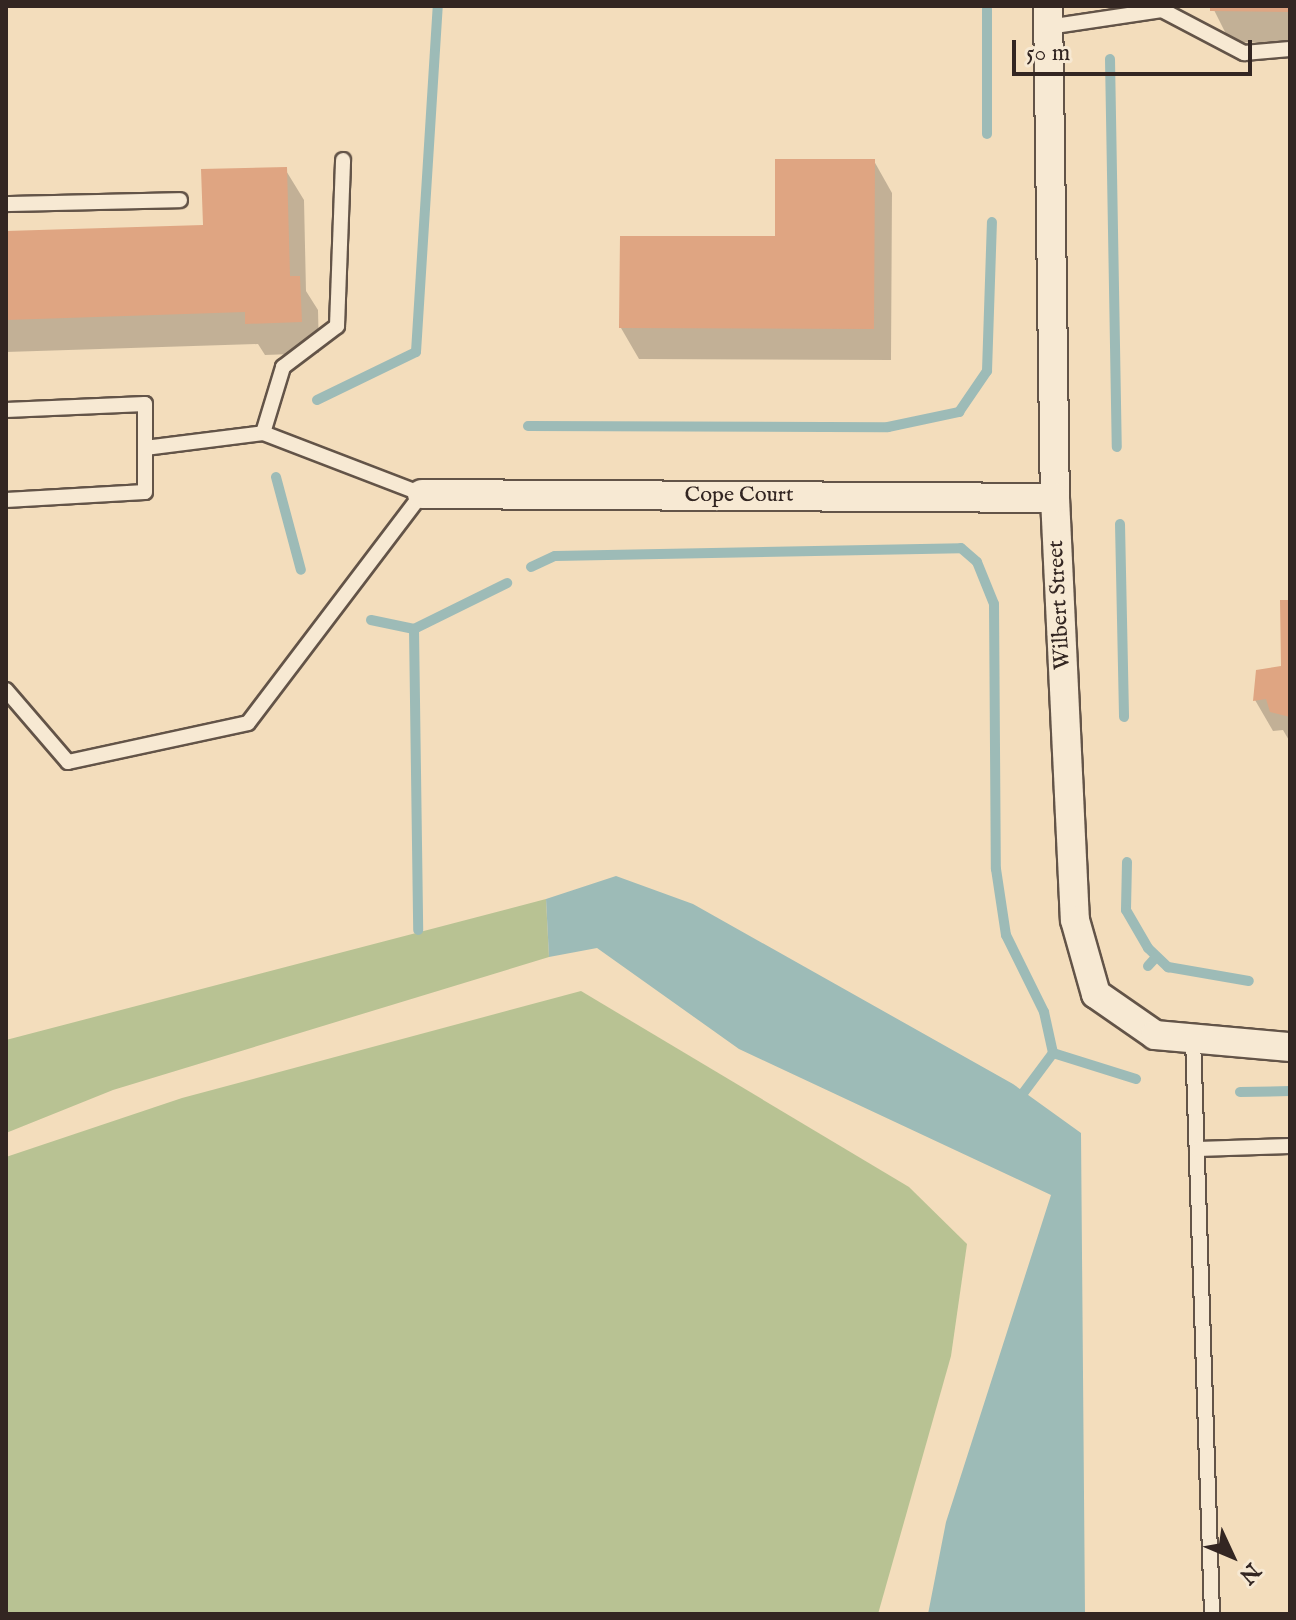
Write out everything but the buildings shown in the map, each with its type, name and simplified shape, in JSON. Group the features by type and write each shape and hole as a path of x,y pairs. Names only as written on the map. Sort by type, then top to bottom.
{"street":[{"name":"Wilbert Street","path":"1048,17 1055,498 1075,920 1096,994 1155,1035 1290,1047"},
{"name":"Cope Court","path":"422,494 1055,498"}],"lane":[{"path":"1048,17 1162,10 1182,13 1244,53 1290,49"},
{"path":"263,433 283,367 337,326 343,160"},
{"path":"6,204 180,200"},
{"path":"6,410 145,404 145,492 6,500"},
{"path":"6,690 68,762 248,723 422,494 263,433 145,448"},
{"path":"1193,1038 1212,1614"},
{"path":"1197,1149 1290,1146"}],"green space":[{"path":"546,899 549,957 113,1090 6,1133 6,1040"},
{"path":"581,991 909,1187 967,1244 951,1356 878,1614 6,1614 6,1157 182,1098"}],"water":[{"path":"616,876 693,904 1013,1084 1081,1133 1085,1614 928,1614 946,1522 1051,1195 739,1049 597,948 549,957 546,899"}],"waterway":[{"path":"317,400 416,352 438,6"},
{"path":"987,9 987,134"},
{"path":"1110,59 1117,447"},
{"path":"528,426 888,427 959,412 987,371 992,222"},
{"path":"276,477 301,570"},
{"path":"1120,524 1124,717"},
{"path":"531,567 555,556 961,548 977,562 994,604 996,869 1006,935 1044,1012 1053,1053 1136,1079"},
{"path":"371,620 414,629 507,583"},
{"path":"414,629 418,930"},
{"path":"1127,862 1126,910 1148,948 1168,967 1249,981"},
{"path":"1148,966 1156,957"},
{"path":"1024,1092 1053,1053"},
{"path":"1240,1092 1290,1091"}]}
